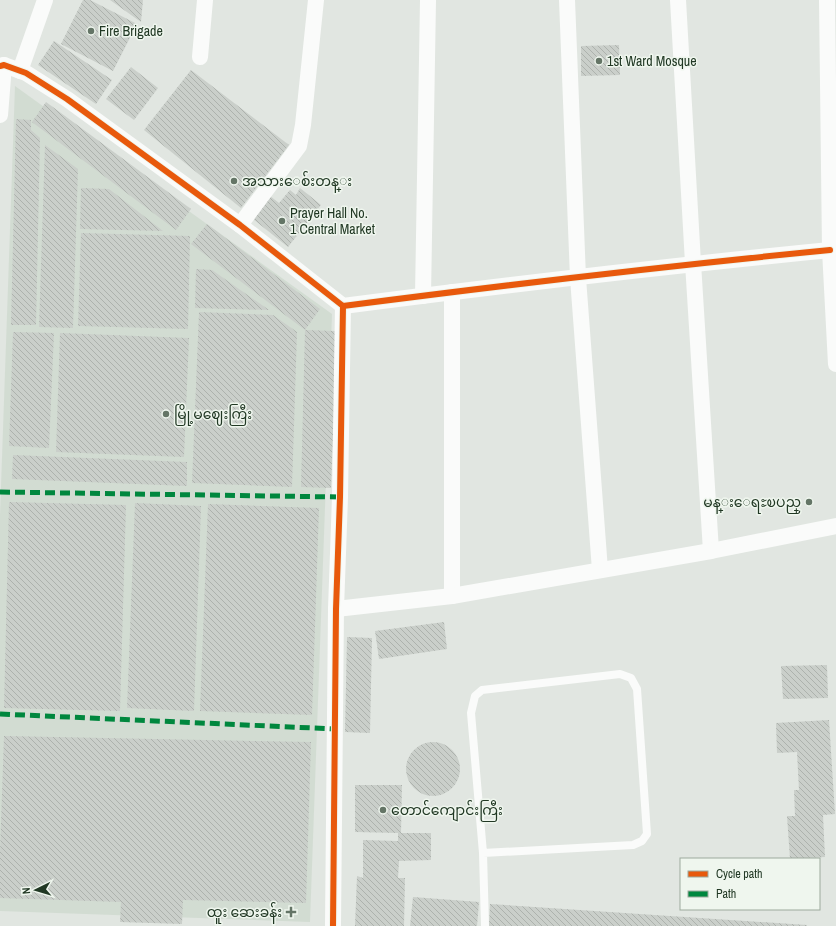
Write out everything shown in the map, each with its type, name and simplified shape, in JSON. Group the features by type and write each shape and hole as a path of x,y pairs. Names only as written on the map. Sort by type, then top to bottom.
{"street":[{"path":"20,71 45,0"},
{"path":"200,57 205,0"},
{"path":"240,225 299,146 303,126 316,0"},
{"path":"423,296 428,0"},
{"path":"567,0 578,278 600,570"},
{"path":"678,0 711,550"},
{"path":"827,0 830,250 836,364"},
{"path":"0,115 2,66 26,73 67,99 240,225 343,306 693,263 830,250"},
{"path":"452,292 452,596"},
{"path":"333,926 336,609 340,497 343,306"},
{"path":"336,609 452,596 836,526"}],"lane":[{"path":"483,853 633,845 642,841 647,834 637,689 631,678 620,674 482,690 475,696 471,713 483,853 485,926"}],"shaded area":[{"name":"မြို့မဈေးကြီး","path":"15,86 332,314 310,922 0,911 0,515"}],"building":[{"path":"83,0 90,0 137,24 113,71 61,44"},
{"path":"110,0 143,0 141,22"},
{"path":"54,41 112,80 96,104 38,65"},
{"path":"619,45 620,75 581,76 581,46"},
{"path":"131,67 158,88 134,120 106,99"},
{"path":"191,70 289,145 241,208 144,130"},
{"path":"46,102 191,209 176,230 32,122"},
{"path":"16,119 31,120 31,130 40,138 36,325 11,325"},
{"path":"45,145 78,169 73,328 39,327"},
{"path":"81,188 109,189 163,231 80,229"},
{"path":"300,188 321,205 288,247 253,219 270,196 279,203 290,190 296,195"},
{"path":"207,224 320,309 305,330 191,244"},
{"path":"81,233 190,236 188,329 78,326"},
{"path":"196,269 212,270 269,310 195,308"},
{"path":"199,312 273,315 297,332 292,487 192,483"},
{"path":"305,330 337,331 331,488 301,487"},
{"path":"13,332 54,333 49,448 9,446"},
{"path":"60,333 189,338 184,457 56,452"},
{"path":"13,455 187,462 187,486 12,479"},
{"path":"9,502 126,505 120,711 4,708"},
{"path":"135,503 201,506 194,711 127,708"},
{"path":"208,504 319,508 312,715 200,711"},
{"path":"444,622 447,649 379,659 375,631"},
{"path":"347,637 372,638 370,733 345,732"},
{"path":"827,665 828,698 783,699 781,666"},
{"path":"829,720 835,814 823,815 825,857 790,858 787,816 795,816 794,790 799,790 797,752 777,753 776,723"},
{"path":"4,736 311,742 306,903 183,900 182,924 120,922 121,902 0,898"},
{"path":"433,742 443,744 452,750 458,759 460,769 458,779 452,788 443,794 433,796 423,794 414,788 408,779 406,769 408,759 414,750 423,744"},
{"path":"355,785 402,785 401,833 431,833 431,860 399,861 398,878 405,878 404,926 355,926 357,876 363,878 363,840 398,841 398,833 355,832"},
{"path":"413,897 479,902 477,926 410,926"},
{"path":"490,904 807,925 807,926 489,926"}],"marked path":[{"path":"0,492 340,497"},
{"path":"0,714 336,729"}],"cycle path":[{"path":"0,66 4,65 26,73 67,99 240,225 343,306 586,276 830,250"},
{"path":"333,926 336,609 340,497 343,306"}],"place":[{"name":"Fire Brigade","path":"91,31"},
{"name":"1st Ward Mosque","path":"599,61"},
{"name":"အသားေစ်းတန္း","path":"234,181"},
{"name":"Prayer Hall No. 1 Central Market","path":"282,221"},
{"name":"မြို့မဈေးကြီး","path":"166,414"},
{"name":"မန္းေရႊၿပည္","path":"809,502"},
{"name":"တောင်ကျောင်းကြီး","path":"383,810"},
{"name":"ထူး ဆေးခန်း","path":"291,912"}]}
